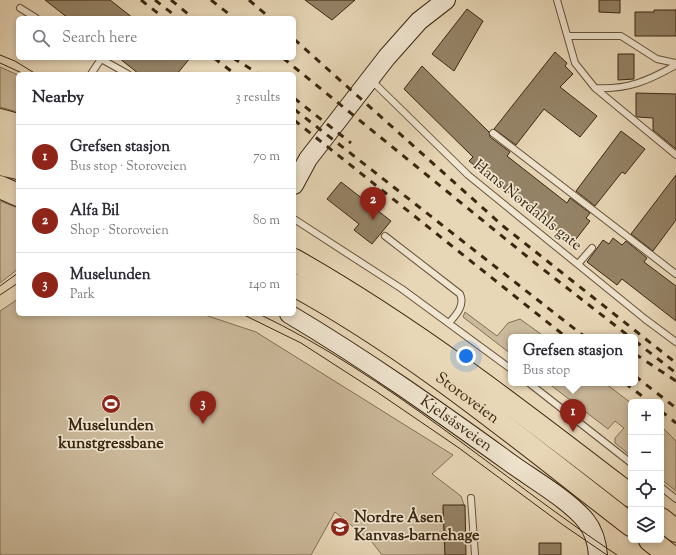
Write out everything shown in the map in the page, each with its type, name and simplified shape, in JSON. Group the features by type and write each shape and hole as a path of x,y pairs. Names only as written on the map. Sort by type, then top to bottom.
{"highway":[{"path":"0,120 16,124"},
{"path":"0,142 16,146"},
{"path":"0,164 16,168"},
{"path":"0,182 16,186"},
{"path":"0,188 16,194"},
{"name":"Storoveien","path":"296,261 389,317 445,355 628,494"},
{"name":"Storoveien","path":"296,286 327,303 431,373 628,523"},
{"path":"664,521 676,531"},
{"path":"654,543 669,555"}],"street":[{"path":"296,179 301,164 407,33 430,11 446,0"},
{"name":"Kjelsåsveien","path":"292,316 370,365 438,411 569,505 590,528 596,541 598,555"}],"lane":[{"path":"557,0 575,63 595,88 676,155"},
{"path":"20,8 33,16"},
{"path":"568,36 621,36 657,59 676,64"},
{"path":"92,72 100,60"},
{"path":"104,60 125,72"},
{"path":"595,88 614,89 651,79 676,64"},
{"name":"Hans Nordahls gate","path":"370,80 468,175 676,342"},
{"path":"493,133 676,274"},
{"path":"296,220 449,323 508,367"},
{"path":"385,236 460,294 463,300 461,306 449,323"},
{"path":"578,264 592,248"},
{"path":"533,386 628,461"},
{"path":"664,489 676,499"},
{"path":"471,498 475,555"}],"shaded area":[{"path":"0,67 16,74 16,111 0,107"},
{"path":"0,201 16,207 16,271 0,283"},
{"path":"16,300 16,316 208,316 256,332 453,455 432,474 461,496 464,505 443,507 445,555 382,555 372,542 335,512 311,555 0,555 0,311"},
{"path":"465,312 497,336 508,323 520,319 541,334 508,334 508,352 463,317"},
{"path":"552,386 609,386 628,401 628,454 615,443 615,438 624,428 615,421 608,429"},
{"path":"664,429 676,441 676,491 664,481"}],"building":[{"path":"45,0 110,0 130,16 65,16"},
{"path":"305,0 355,0 332,20"},
{"path":"599,0 620,0 620,13 599,12"},
{"path":"467,9 483,21 454,71 432,54"},
{"path":"654,10 676,10 676,36 635,36 635,12 654,12"},
{"path":"555,52 567,63 565,66 573,74 560,87 597,116 580,137 544,109 516,145 494,129"},
{"path":"618,54 634,54 634,79 618,80"},
{"path":"122,60 188,60 179,72 136,72"},
{"path":"422,66 489,132 490,137 510,152 507,156 567,203 570,198 590,213 586,218 590,221 573,243 469,161 473,157 404,89"},
{"path":"636,93 676,94 676,149 653,130 653,118 636,116"},
{"path":"621,131 645,149 625,174 622,172 595,206 576,191"},
{"path":"676,175 676,220 653,251 631,234"},
{"path":"341,182 391,221 372,244 354,230 359,224 327,199"},
{"path":"613,238 622,245 626,241 647,258 644,262 676,286 676,321 622,279 617,285 587,262 603,240 609,244"},
{"path":"443,505 465,505 466,555 445,555"},
{"path":"539,543 561,543 561,555 539,555"}],"tram line":[{"path":"0,55 15,61 33,72"},
{"path":"0,63 20,72"},
{"path":"0,286 16,274"},
{"path":"0,295 16,284"},
{"path":"246,316 301,343 377,392 459,448 563,525 607,555"},
{"path":"263,316 307,339 398,397 573,525 617,555"}],"railway":[{"path":"141,0 161,16"},
{"path":"155,0 175,16"},
{"path":"171,0 191,16"},
{"path":"211,0 231,16"},
{"path":"249,0 268,16"},
{"path":"296,41 503,226 676,363"},
{"path":"217,60 232,72"},
{"path":"236,60 256,72"},
{"path":"285,60 535,263 626,334"},
{"path":"296,100 351,143"},
{"path":"296,111 581,334"},
{"path":"296,122 562,334"},
{"path":"638,343 676,373"},
{"path":"638,356 676,381"},
{"path":"638,378 676,408"},
{"path":"629,386 646,399"},
{"path":"664,413 676,423"}],"place":[{"name":"Alfa Bil","path":"373,220"},
{"name":"Muselunden kunstgressbane","path":"111,404"},
{"name":"Muselunden","path":"203,424"},
{"name":"Grefsen stasjon","path":"573,432"},
{"name":"Nordre Åsen Kanvas-barnehage","path":"340,527"}]}
